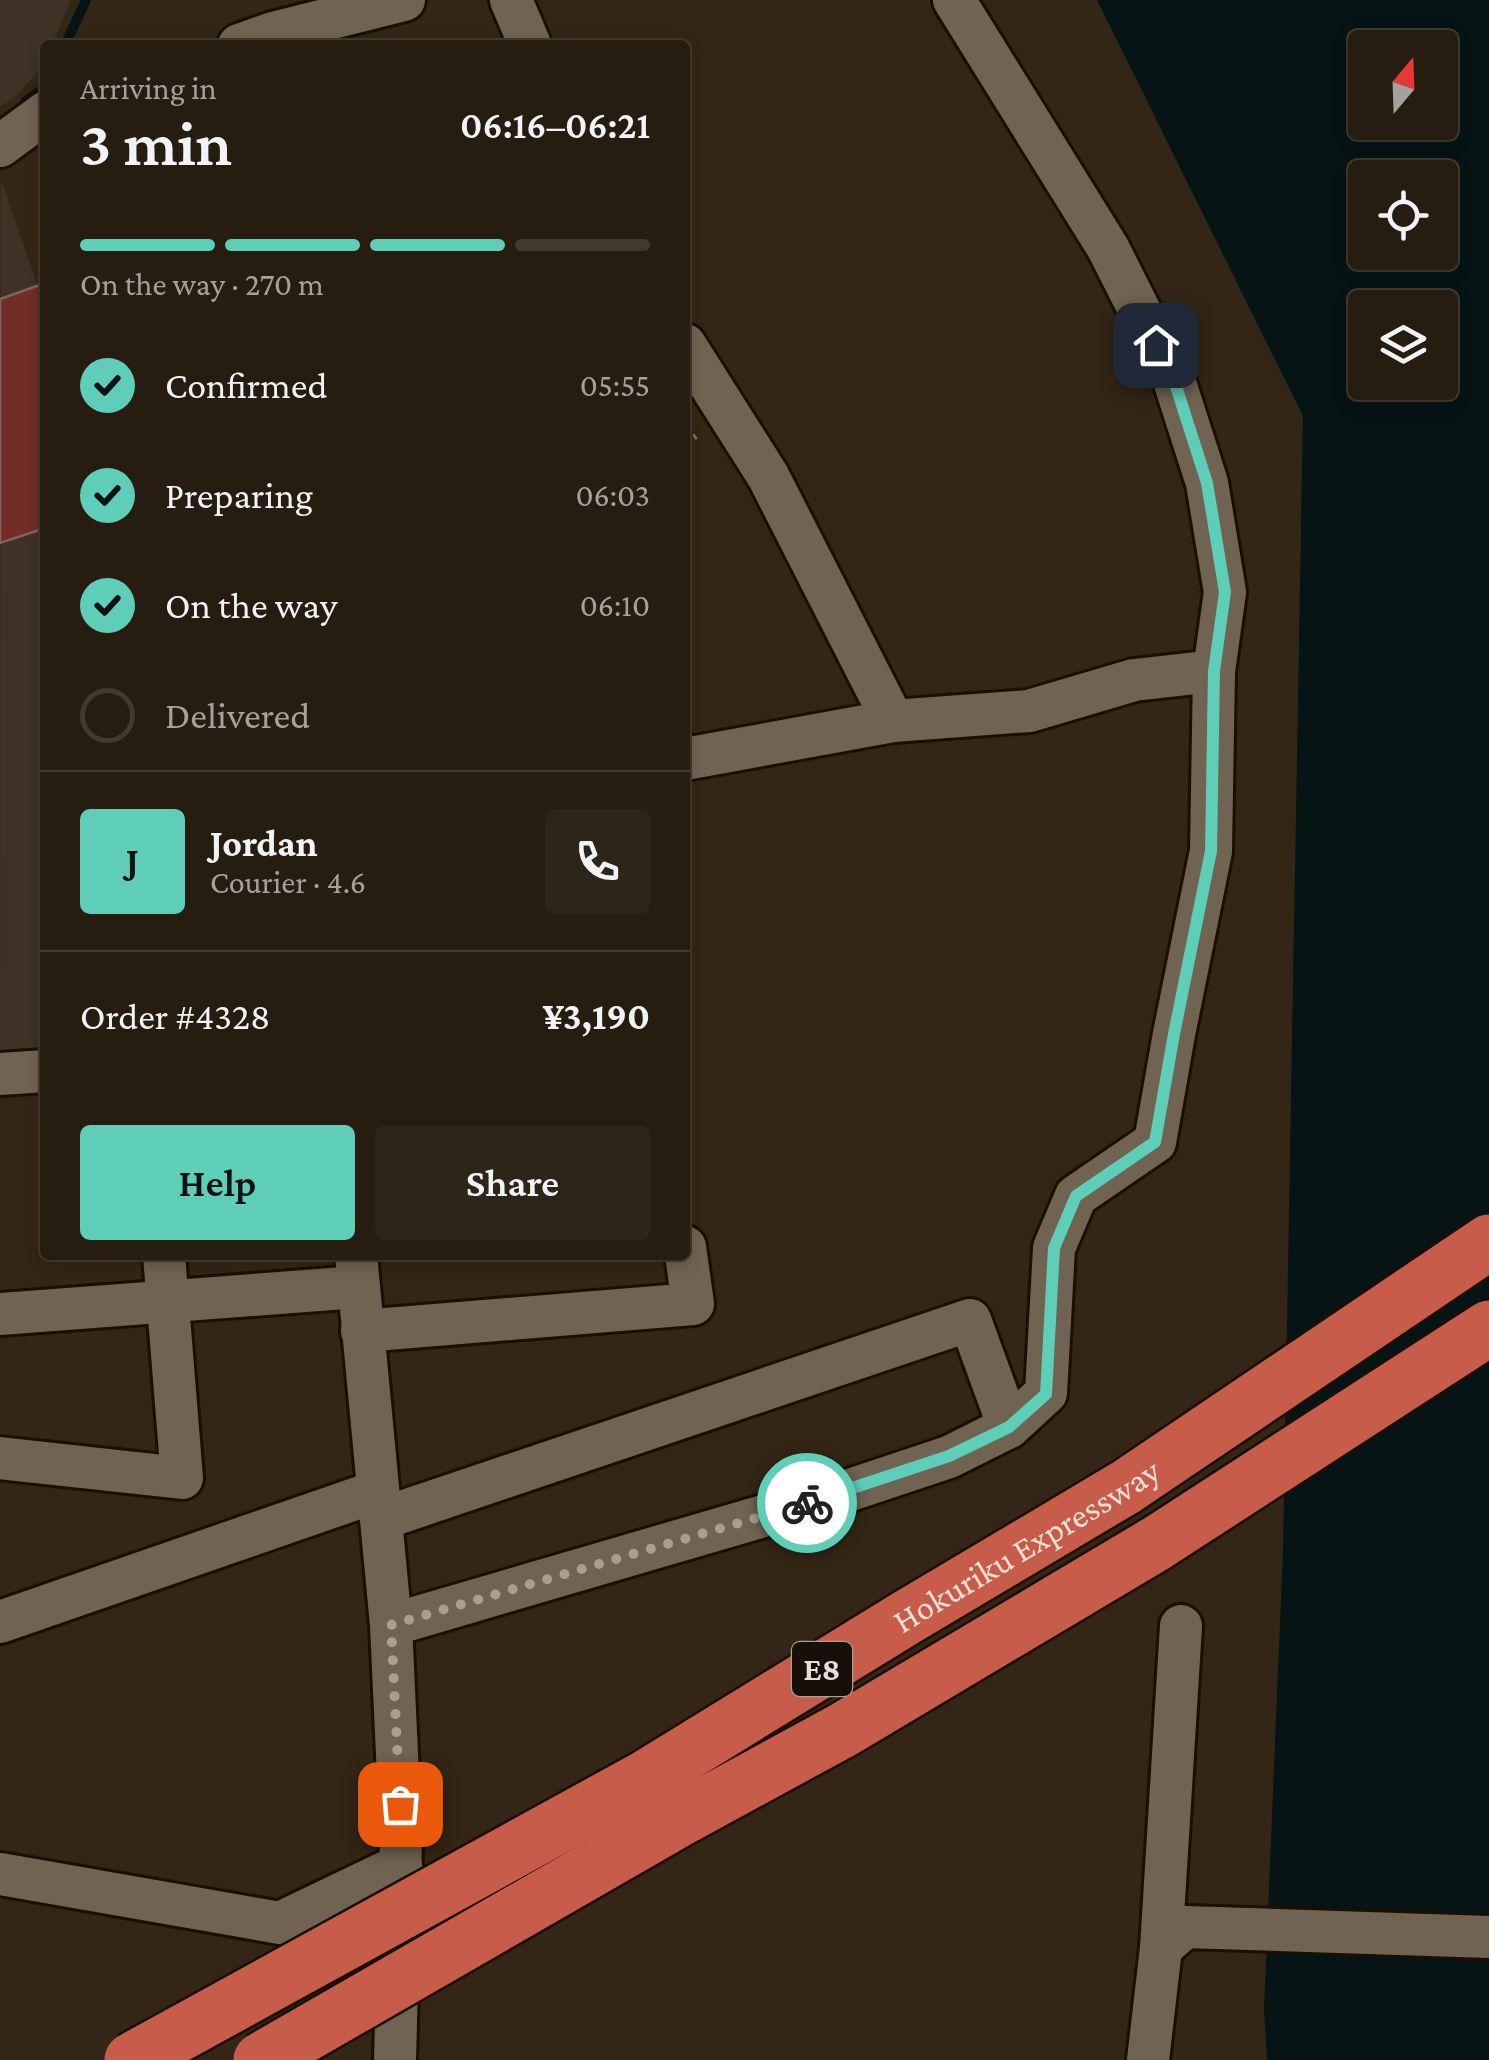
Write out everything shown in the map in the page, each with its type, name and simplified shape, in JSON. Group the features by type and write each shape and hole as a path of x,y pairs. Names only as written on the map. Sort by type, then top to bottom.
{"highway":[{"name":"Hokuriku Expressway","path":"132,2060 647,1777 1126,1487 1489,1242"},
{"name":"Hokuriku Expressway","path":"262,2060 685,1816 844,1730 1157,1543 1489,1328"}],"street":[{"path":"264,31 404,0"},
{"path":"510,0 528,40"},
{"path":"391,1625 835,1495 949,1456 1009,1427 1046,1394 1054,1248 1076,1196 1155,1142 1211,851 1214,671 1225,592 1207,483 1173,377 1108,248 954,0"},
{"path":"0,146 40,118"},
{"path":"690,354 768,476 893,722"},
{"path":"690,757 893,722 1029,711 1134,680 1214,671"},
{"path":"0,1074 40,1070"},
{"path":"0,1458 182,1478 165,1260"},
{"path":"362,1331 694,1304 687,1260"},
{"path":"0,1314 169,1302 357,1271 391,1625 402,1840 396,2060"},
{"path":"0,1622 970,1320 1009,1427"},
{"path":"1148,2060 1161,1948 1181,1626"},
{"path":"0,1874 280,1923 400,1865"},
{"path":"1161,1948 1185,1927 1489,1937"}],"shaded area":[{"path":"0,0 71,0 54,40 40,40 40,69 0,107"},
{"path":"1097,0 1489,0 1489,2060 1267,2060 1264,2009 1283,1550 1303,416"},
{"path":"1,180 40,292 40,1052 0,1055"}],"building":[{"path":"40,285 40,530 0,543 0,299"}],"waterway":[{"path":"67,40 86,0"},
{"path":"25,102 40,91"}],"way so far":[{"path":"400,1804 391,1625 807,1503"}],"route":[{"path":"807,1503 949,1456 1009,1427 1046,1394 1054,1248 1076,1196 1155,1142 1211,851 1214,671 1225,592 1207,483 1173,377 1156,345"}]}
